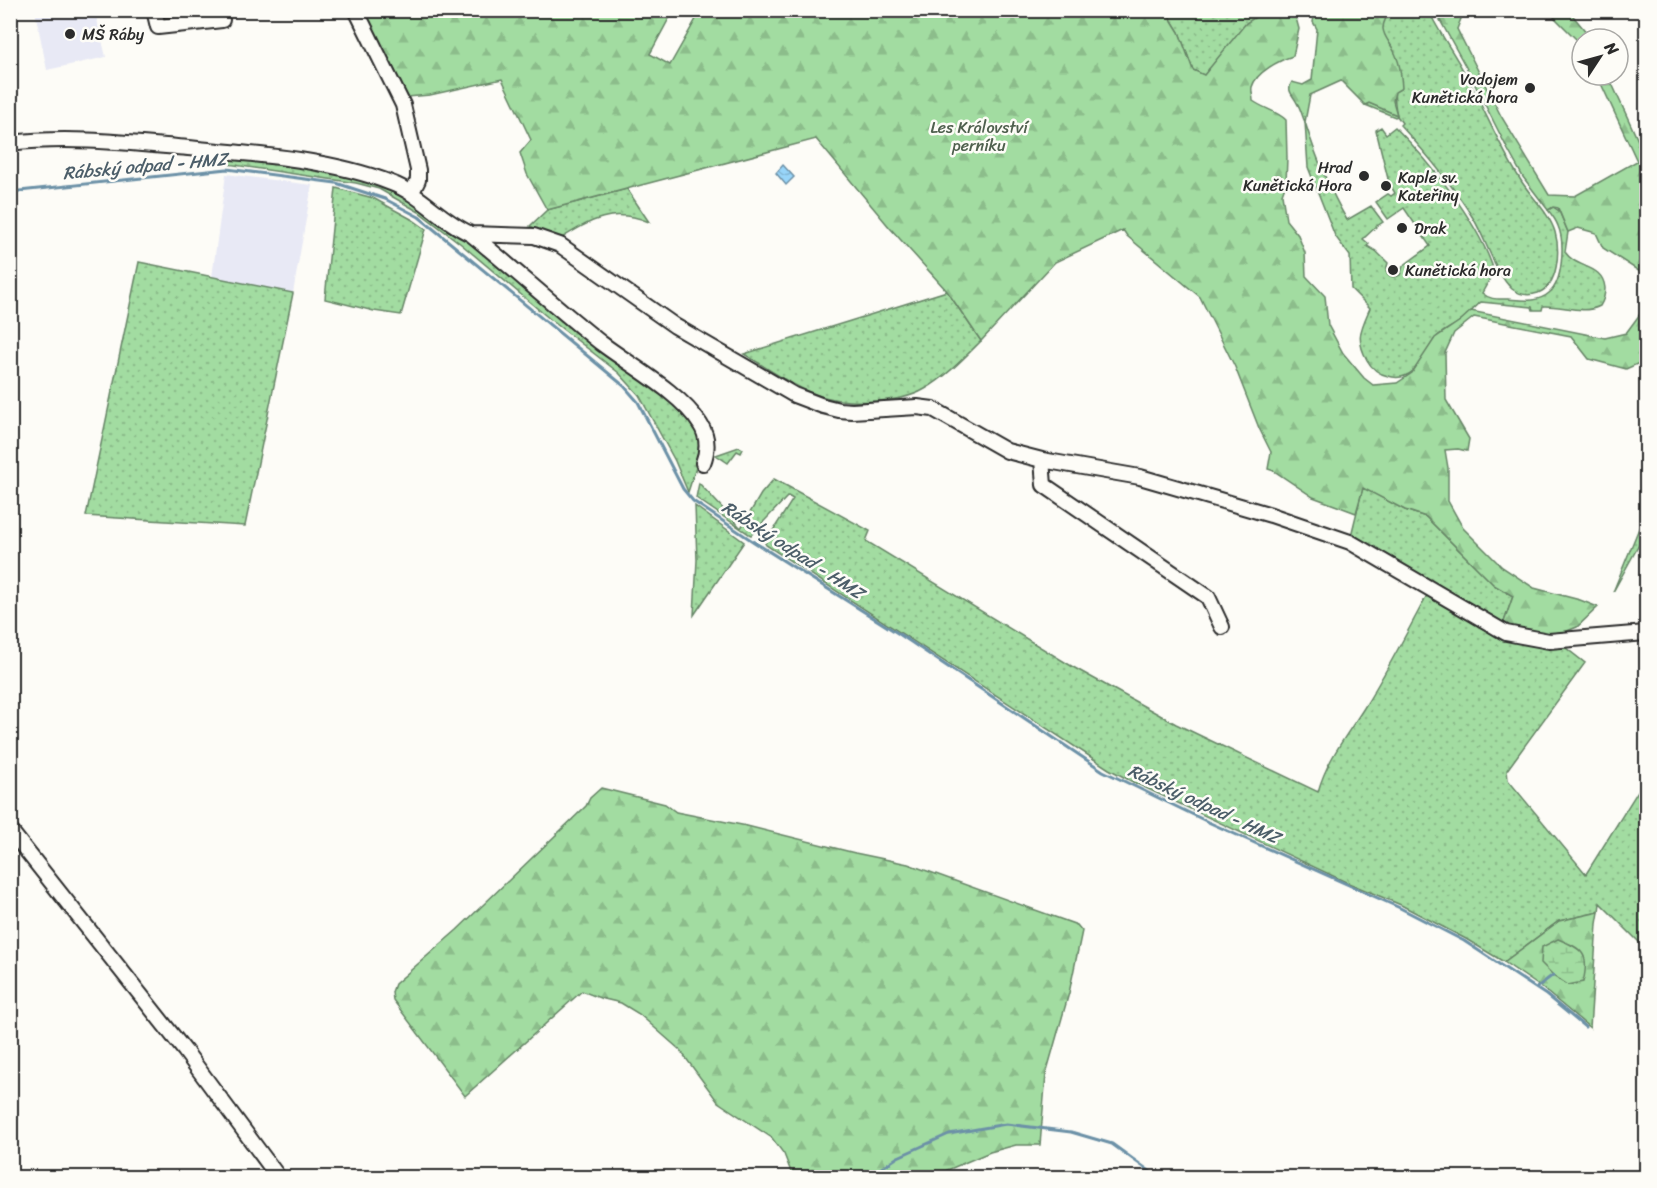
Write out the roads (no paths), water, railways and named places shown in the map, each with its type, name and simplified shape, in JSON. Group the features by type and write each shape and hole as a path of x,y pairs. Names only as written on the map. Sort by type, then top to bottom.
{"street":[{"path":"153,10 158,27 222,20"},
{"path":"356,10 403,105 418,170 418,180 412,192"},
{"path":"10,143 55,140 104,141 275,156 335,167 389,182 412,192 458,228 471,234 601,342 658,384 690,412 699,422 705,436 706,451 703,464"},
{"path":"471,234 534,236 560,245 675,326 785,390 811,402 839,410 917,407 933,409 1002,450 1042,460 1140,477 1271,515 1350,542 1506,633 1548,641 1647,633"},
{"path":"1042,460 1044,485 1208,597 1222,627"},
{"path":"10,830 185,1051 279,1178"}],"water":[{"path":"783,165 794,177 786,185 776,173"}],"waterway":[{"name":"Rábský odpad - HMZ","path":"10,192 227,169 336,183 385,199 419,217 624,386 638,402 683,489 693,501 899,634 1103,771 1208,822 1400,908 1464,941 1546,995 1585,1027"},
{"path":"1536,988 1553,975"},
{"path":"871,1178 898,1157 949,1134 1006,1124 1071,1132 1112,1144 1159,1178"}],"place":[{"name":"MŠ Ráby","path":"70,34"},
{"name":"Vodojem Kunětická hora","path":"1530,88"},
{"name":"Hrad Kunětická Hora","path":"1364,176"},
{"name":"Kaple sv. Kateřiny","path":"1386,186"},
{"name":"Drak","path":"1402,228"},
{"name":"Kunětická hora","path":"1393,270"}],"park label":[{"name":"Les Království perníku","path":"979,136"}]}
